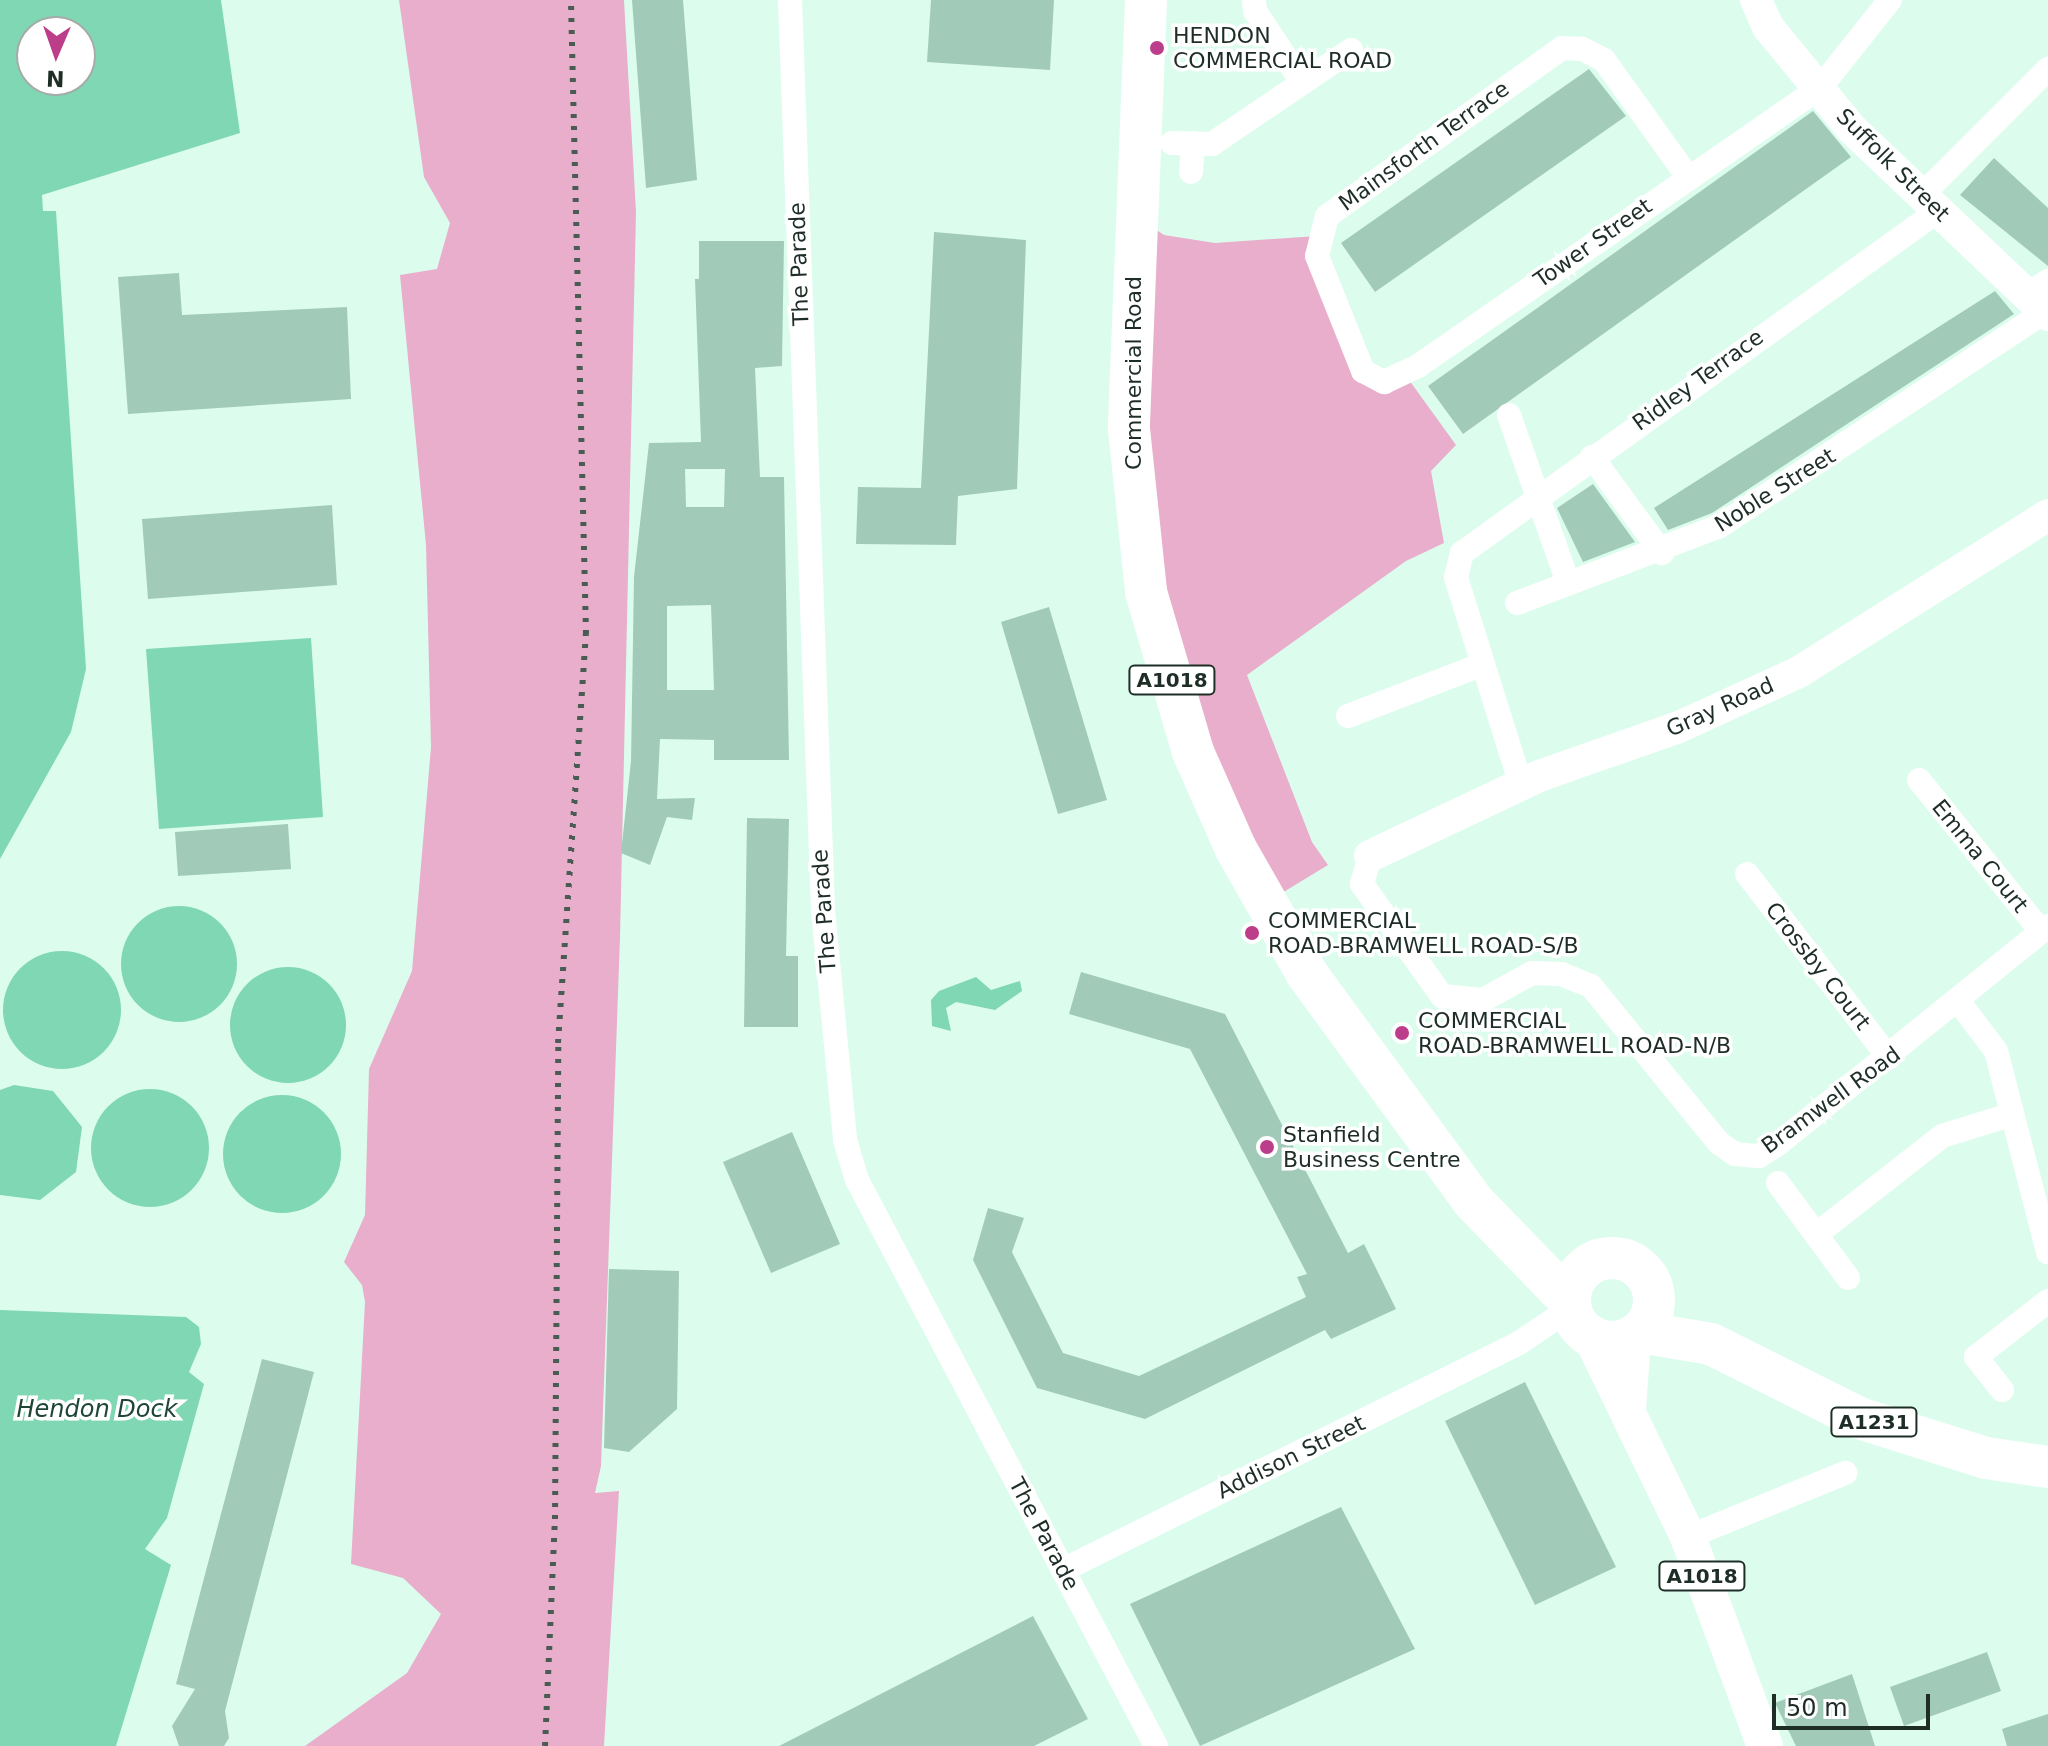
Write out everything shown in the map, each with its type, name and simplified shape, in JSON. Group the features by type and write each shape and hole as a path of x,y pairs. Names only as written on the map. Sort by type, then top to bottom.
{"highway":[{"name":"Commercial Road","path":"1146,0 1129,429 1146,592 1193,752 1236,849 1307,974 1473,1201 1530,1256 1579,1319"},
{"path":"1530,1256 1563,1263 1603,1259 1627,1261 1645,1274 1653,1310 1636,1335 1579,1319 1580,1273 1603,1259"},
{"name":"A1231","path":"1645,1274 1711,1344"},
{"name":"A1231","path":"1636,1335 1711,1344 1859,1418 1986,1458 2048,1467"}],"main road":[{"name":"A1018","path":"1579,1319 1628,1410 1688,1537 1765,1746"},
{"name":"A1018","path":"1628,1410 1636,1335"}],"street":[{"name":"The Parade","path":"790,0 823,910 845,1140 857,1180 1156,1746"},
{"path":"1254,0 1255,11 1300,79"},
{"name":"Suffolk Street","path":"1756,0 1768,27 1820,88 1929,204 2042,301"},
{"name":"Tower Street","path":"1363,371 1384,382 1418,366 1820,88 1890,0"},
{"name":"Mainsforth Terrace","path":"1363,371 1317,256 1327,216 1551,55 1582,49 1604,60 1688,177"},
{"path":"1191,172 1183,143 1212,144 1300,79 1351,50"},
{"name":"Ridley Terrace","path":"1481,665 1456,577 1462,553 1929,204 2048,69"},
{"name":"Noble Street","path":"1517,603 1662,553 1720,526 2013,335 2042,301"},
{"path":"1509,415 1568,583"},
{"path":"1592,457 1662,553"},
{"name":"Gray Road","path":"1370,856 1521,785 1679,727 1799,672 2048,515"},
{"path":"1348,716 1481,665 1521,785"},
{"name":"Emma Court","path":"1919,780 2044,929"},
{"name":"Bramwell Road","path":"1370,856 1362,884 1442,996 1483,1000 1532,973 1561,974 1591,986 1719,1143 1735,1154 1759,1156 1889,1058 2044,929"},
{"name":"Crossby Court","path":"1747,874 1889,1058"},
{"path":"1959,1002 1996,1051 2010,1115 2038,1185 2048,1252"},
{"path":"1818,1233 1942,1136 2010,1115"},
{"path":"1778,1183 1818,1233 1848,1278"},
{"path":"2002,1390 1976,1357 2048,1301"},
{"name":"Addison Street","path":"1063,1570 1519,1343 1556,1331 1579,1319"},
{"path":"1688,1537 1845,1473"}],"shaded area":[{"path":"399,0 624,0 636,212 620,938 601,1466 595,1493 619,1491 604,1746 305,1746 407,1673 441,1614 403,1578 351,1564 365,1302 362,1285 344,1262 365,1215 369,1069 412,971 431,747 426,545 400,275 437,269 450,223 424,177"},
{"path":"1136,216 1164,235 1215,243 1317,236 1363,370 1404,373 1456,445 1431,471 1444,543 1406,561 1247,675 1312,842 1328,865 1267,902 1146,592"}],"water":[{"path":"0,0 221,0 240,133 42,195 43,211 56,211 86,669 71,732 0,859"},
{"path":"311,638 323,817 159,829 146,649"},
{"path":"179,906 201,911 220,923 232,942 237,964 232,986 220,1005 201,1017 179,1022 157,1017 138,1005 126,986 121,964 126,942 138,923 157,911"},
{"path":"62,951 85,955 104,968 117,987 121,1010 117,1033 104,1052 85,1065 62,1069 39,1065 20,1052 7,1033 3,1010 7,987 20,968 39,955"},
{"path":"288,967 310,971 329,984 342,1003 346,1025 342,1047 329,1066 310,1079 288,1083 266,1079 247,1066 234,1047 230,1025 234,1003 247,984 266,971"},
{"path":"976,977 991,990 1020,981 1022,991 995,1010 956,1002 946,1008 951,1031 932,1026 931,1000 939,991"},
{"path":"14,1085 53,1091 82,1127 76,1172 40,1200 0,1195 0,1090"},
{"path":"150,1089 173,1093 192,1106 205,1125 209,1148 205,1171 192,1190 173,1203 150,1207 127,1203 108,1190 95,1171 91,1148 95,1125 108,1106 127,1093"},
{"path":"282,1095 304,1100 324,1112 336,1132 341,1154 336,1176 324,1196 304,1208 282,1213 260,1208 240,1196 228,1176 223,1154 228,1132 240,1112 260,1100"},
{"name":"Hendon Dock","path":"0,1310 186,1317 199,1327 201,1344 189,1372 204,1384 167,1518 145,1549 171,1565 116,1746 0,1746"}],"building":[{"path":"632,0 683,0 697,180 646,188"},
{"path":"931,0 1054,0 1050,70 927,62"},
{"path":"1589,69 1626,116 1375,292 1341,243"},
{"path":"1813,111 1851,157 1463,434 1428,386"},
{"path":"1994,158 2048,208 2048,266 1960,195"},
{"path":"934,232 1026,240 1017,489 958,496 956,545 856,544 858,487 921,488"},
{"path":"699,241 784,241 782,366 755,368 760,477 784,477 789,760 714,760 714,740 660,739 657,799 695,798 692,820 667,817 650,865 621,853 631,761 634,577 649,443 701,442 695,279 699,279","holes":["685,469 725,469 724,507 686,507","711,605 714,690 667,690 667,606"]},
{"path":"179,273 182,315 347,307 351,399 128,414 118,277"},
{"path":"1995,291 2014,314 1712,513 1668,530 1654,508"},
{"path":"1593,484 1635,542 1583,562 1557,508"},
{"path":"332,505 337,585 148,599 142,519"},
{"path":"1049,607 1107,800 1058,814 1001,622"},
{"path":"747,818 789,819 786,956 798,956 798,1027 744,1027"},
{"path":"288,824 291,869 178,876 175,832"},
{"name":"Stanfield Business Centre","path":"1081,972 1225,1014 1348,1253 1364,1244 1396,1309 1331,1339 1325,1330 1145,1419 1037,1388 973,1260 988,1208 1024,1218 1012,1252 1063,1353 1139,1376 1306,1297 1297,1277 1307,1274 1190,1049 1069,1014"},
{"path":"792,1132 840,1244 771,1273 723,1162"},
{"path":"609,1269 679,1271 677,1409 629,1452 604,1448"},
{"path":"262,1359 314,1372 225,1711 229,1738 224,1746 179,1746 172,1726 195,1689 176,1684"},
{"path":"1525,1382 1616,1567 1535,1605 1445,1421"},
{"path":"1341,1507 1415,1649 1200,1746 1130,1604"},
{"path":"1033,1616 1088,1719 1034,1746 779,1746"},
{"path":"1987,1652 2001,1691 1904,1726 1890,1687"},
{"path":"1852,1674 1875,1746 1796,1746 1775,1703"},
{"path":"2048,1714 2048,1746 2007,1746 2002,1729"}],"railway":[{"path":"545,1746 555,1519 558,1043 586,634 571,0"}],"place":[{"name":"HENDON COMMERCIAL ROAD","path":"1157,48"},
{"name":"COMMERCIAL ROAD-BRAMWELL ROAD-S/B","path":"1252,933"},
{"name":"COMMERCIAL ROAD-BRAMWELL ROAD-N/B","path":"1402,1033"},
{"name":"Stanfield Business Centre","path":"1267,1147"}]}
